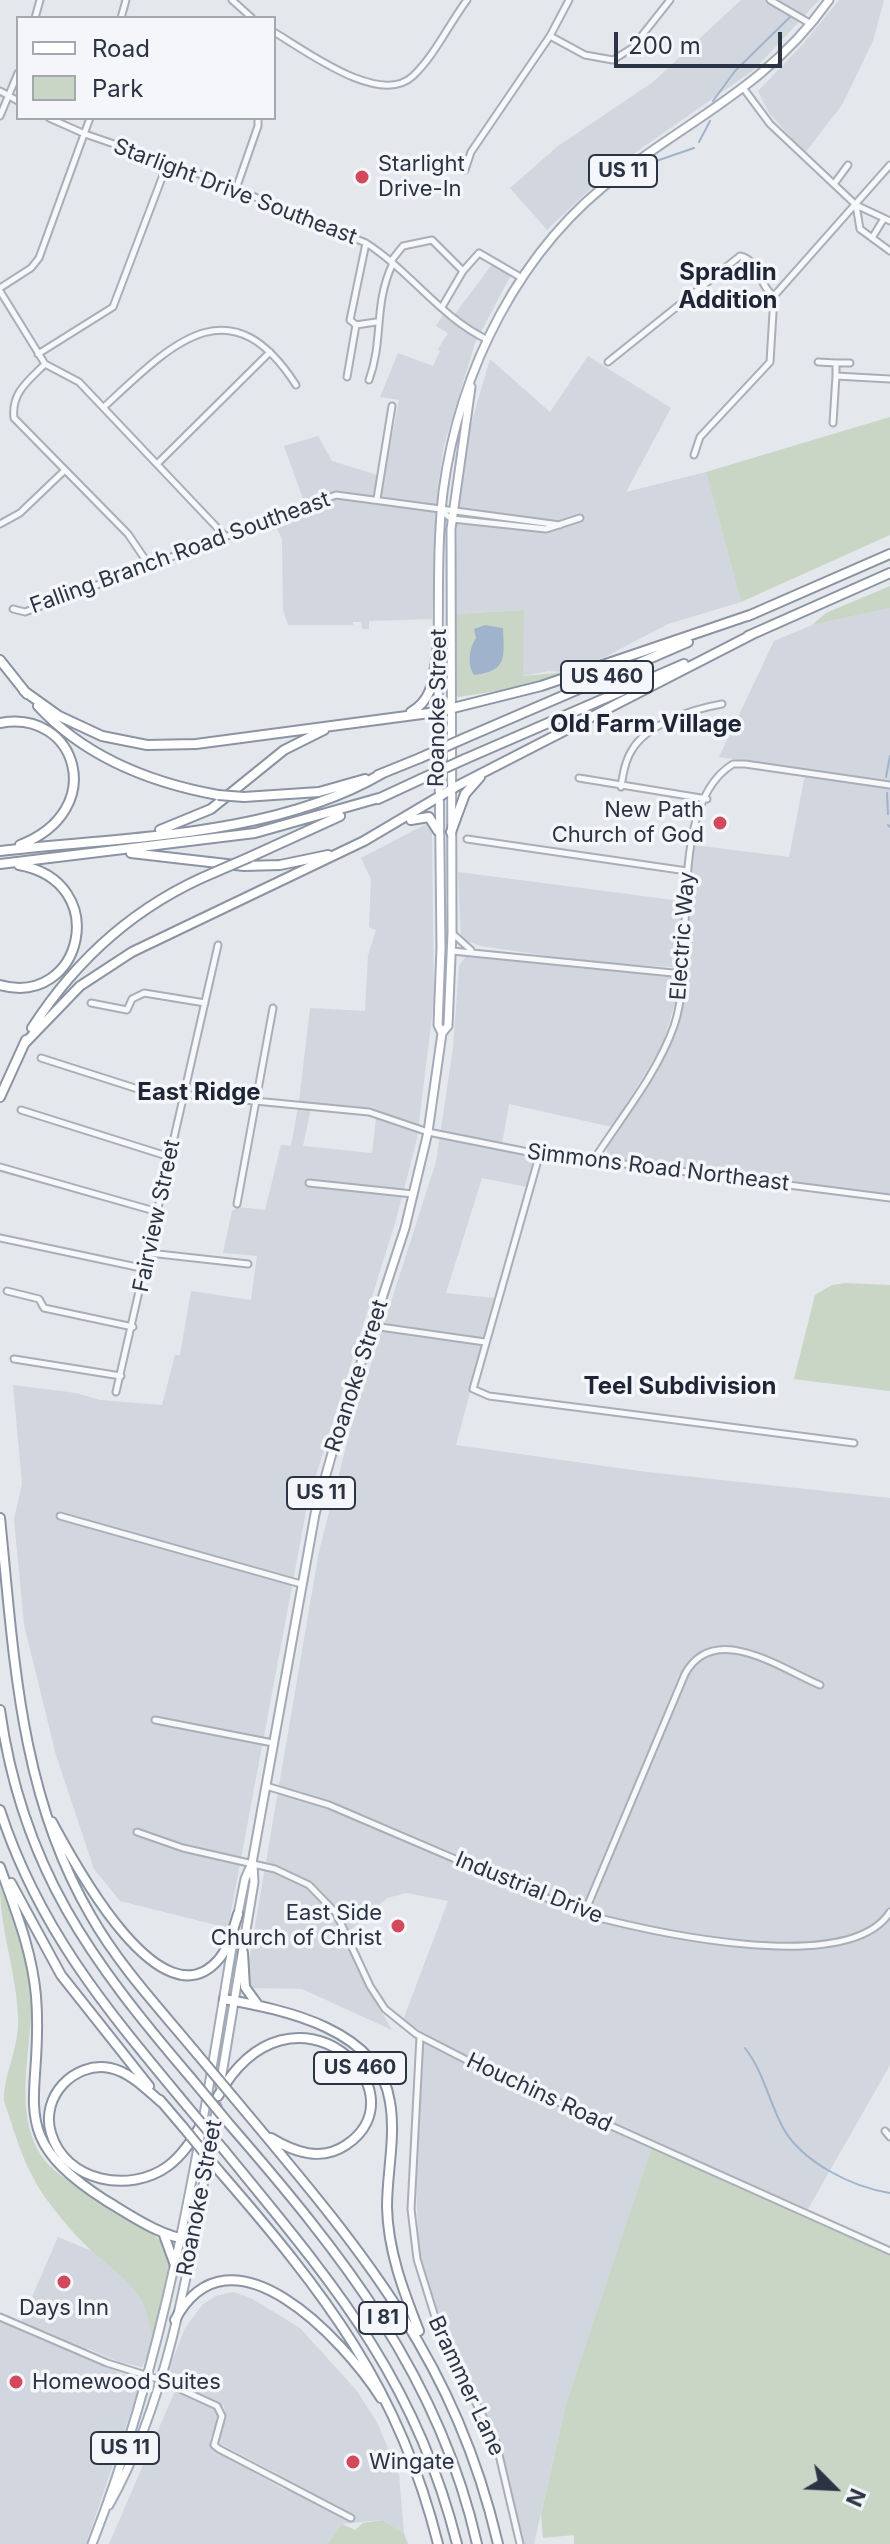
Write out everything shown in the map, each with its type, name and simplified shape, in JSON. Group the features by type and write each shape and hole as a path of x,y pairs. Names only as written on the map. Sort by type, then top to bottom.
{"highway":[{"name":"US 460","path":"4,851 233,824 295,810 364,785 383,773 890,554"},
{"name":"US 460","path":"0,1097 24,1044 56,994 108,937 158,899 465,759 890,573"},
{"path":"24,691 82,728 147,745 208,743 437,712 541,686 750,615"},
{"path":"24,1044 63,1001 113,963 398,823 485,771 753,634"},
{"path":"407,715 427,700 438,647"},
{"path":"0,660 24,691 75,738 124,767 165,783 218,795 244,797 319,792 383,773"},
{"path":"0,723 28,723 51,734 69,755 74,776 71,803 58,823 38,838 4,851"},
{"path":"143,835 211,809 284,750 339,724"},
{"path":"451,832 465,794 485,771"},
{"name":"US 460","path":"3,864 255,833 379,798"},
{"path":"398,823 426,816 433,820 438,831"},
{"path":"97,854 148,853 215,864 262,866 340,852"},
{"path":"0,985 26,987 55,975 71,954 78,927 72,900 57,881 36,869 3,864"},
{"name":"US 460","path":"0,1518 23,1727 39,1799 65,1866 98,1928 135,1979 198,2055 234,2098 264,2134 303,2153 325,2154 342,2148 357,2136 369,2110 369,2091 360,2069 341,2050 324,2042 299,2038 262,2046 243,2060 218,2096"},
{"name":"I 81","path":"0,1710 25,1821 57,1895 106,1974 347,2265 393,2334 439,2426 477,2544"},
{"path":"39,1799 82,1878 113,1923 137,1947 168,1968 192,1973 213,1965 226,1948 238,1914"},
{"name":"I 81","path":"0,1810 27,1882 63,1949 100,2002 330,2279 380,2355 421,2436 457,2544"},
{"path":"0,1856 32,1927 61,1975 161,2102 328,2302 374,2374 399,2424 438,2544"},
{"path":"0,1867 25,1938 34,1976 37,2013 30,2112 38,2141 48,2159 69,2179 163,2235 193,2241"},
{"path":"243,1953 245,1987 262,2008"},
{"path":"224,1999 262,2008 348,2038 369,2057 384,2080 391,2113 387,2208 392,2250 401,2287 467,2442 498,2544"},
{"path":"161,2102 125,2073 108,2068 83,2070 64,2082 53,2100 49,2118 51,2135 60,2151 82,2171 122,2182 147,2178 169,2166 186,2149 202,2123"},
{"path":"264,2134 367,2259 429,2358"},
{"path":"163,2235 176,2268"},
{"path":"175,2320 189,2297 210,2283 232,2278 253,2283 289,2303 331,2336 399,2424"}],"main road":[{"name":"Roanoke Street","path":"442,1033 438,1025 441,948 437,799 438,647 442,512 456,422 488,340 522,278 554,235 598,190 744,89 811,24 829,0"},
{"name":"Roanoke Street","path":"92,2544 149,2375 176,2268 238,1914 245,1879 252,1863 301,1584 331,1456 414,1194 428,1132 442,1033 448,1026 452,951 449,707 452,510 471,407 471,387"},
{"path":"440,893 445,905 446,944 452,951"},
{"path":"441,948 447,957 450,997"},
{"name":"Roanoke Street","path":"101,2521 124,2480 175,2320 193,2241 243,1953 254,1882 252,1863"}],"street":[{"path":"232,0 250,16"},
{"path":"276,33 360,80 388,88 400,85 416,72 465,3 453,0"},
{"path":"465,170 471,152 550,36 569,0"},
{"path":"550,36 585,55 613,60 632,48 670,0"},
{"path":"770,0 811,24"},
{"path":"0,116 16,80"},
{"path":"744,89 770,124 856,205 886,220 872,238"},
{"path":"0,91 16,100"},
{"name":"Starlight Drive Southeast","path":"54,120 168,162 366,243 442,307 488,340"},
{"path":"89,120 39,258 31,268 0,289 45,364 79,382 159,462 225,536"},
{"path":"236,189 257,120"},
{"path":"38,354 113,307 168,162"},
{"path":"834,184 848,165"},
{"path":"694,455 700,437 770,362 774,296 890,165"},
{"path":"856,205 857,222 890,251"},
{"path":"857,222 867,212"},
{"path":"369,380 380,342 376,322 385,281 392,262 403,246 432,240 463,271"},
{"path":"366,243 350,320 356,325 376,322"},
{"path":"442,307 463,271 479,253 522,278"},
{"path":"608,362 740,256 751,261 768,293 774,296"},
{"path":"347,377 356,325"},
{"path":"104,407 163,352 191,337 233,329 259,341 296,385"},
{"path":"159,462 270,352"},
{"path":"818,362 850,363"},
{"path":"833,423 836,363"},
{"path":"45,364 18,390 12,404 14,418 143,551 149,565"},
{"path":"836,376 890,379"},
{"path":"377,499 392,406"},
{"path":"0,524 20,513 65,470"},
{"name":"Falling Branch Road Southeast","path":"13,609 25,612 325,498 348,495 442,512"},
{"path":"442,512 452,510 560,525"},
{"path":"442,512 452,519 546,529 580,518"},
{"path":"621,787 627,760 644,735 683,716 722,704"},
{"name":"Electric Way","path":"595,1158 665,1048 679,1010 691,835 707,799 726,769 745,764 890,785"},
{"path":"579,778 707,799"},
{"path":"467,839 687,871"},
{"path":"452,933 472,951"},
{"name":"Fairview Street","path":"116,1392 218,945"},
{"path":"452,951 683,974"},
{"path":"91,1003 127,1010 132,999 144,993 205,1003"},
{"path":"237,1204 273,1008"},
{"name":"Simmons Road Northeast","path":"41,1058 141,1090 369,1112 428,1132 540,1153 890,1198"},
{"path":"21,1110 170,1157"},
{"path":"540,1153 473,1389 489,1396 854,1443"},
{"path":"0,1167 158,1212"},
{"path":"309,1183 414,1194"},
{"path":"0,1238 146,1269"},
{"path":"149,1253 248,1264"},
{"path":"7,1291 39,1299 44,1308 133,1327"},
{"path":"373,1326 485,1342"},
{"path":"14,1359 121,1376"},
{"path":"60,1516 301,1584"},
{"path":"584,1914 685,1674 696,1658 711,1649 729,1648 820,1685"},
{"path":"155,1720 273,1743"},
{"name":"Industrial Drive","path":"265,1786 332,1806 584,1914 761,1947 840,1942 867,1933 890,1912"},
{"name":"Houchins Road","path":"137,1832 296,1877 324,1898 343,1925 374,1993 394,2018 420,2036 484,2069 890,2251"},
{"name":"Brammer Lane","path":"420,2036 411,2209 417,2259 440,2333 496,2442 520,2544"},
{"path":"0,2317 107,2363 149,2375 221,2410 214,2439 219,2449 351,2518"}],"shaded area":[{"path":"741,0 819,0 755,69 609,171 547,230 510,188 558,146 653,82"},
{"path":"839,0 884,0 873,41 842,105 805,153 769,113 758,91"},
{"path":"493,263 511,275 475,343 444,445 437,493 432,619 369,621 369,629 362,629 361,622 353,622 353,625 288,625 283,610 282,539 273,521 306,507 284,446 318,436 332,461 384,477 399,400 380,397 398,353 433,366 440,351 438,349 448,333 436,326 445,312 452,318"},
{"path":"588,356 671,408 626,492 706,472 741,602 668,624 605,657 566,672 548,671 523,676 523,610 454,614 458,494 467,438 490,359 550,412"},
{"path":"890,608 890,1195 608,1157 606,1146 673,1037 684,1004 687,968 589,962 481,946 461,939 458,872 689,902 693,845 789,857 806,770 719,757 774,641 812,625"},
{"path":"428,823 432,832 434,1000 417,1139 396,1220 308,1501 228,1928 120,1901 94,1869 56,1755 24,1625 14,1519 22,1484 13,1385 76,1393 100,1400 162,1405 175,1355 180,1355 191,1291 251,1300 257,1256 223,1253 232,1211 238,1207 265,1210 281,1145 291,1146 298,1107 311,1108 303,1146 372,1153 377,1110 299,1102 310,1008 365,1011 368,955 376,930 369,927 371,879 361,858"},
{"path":"466,956 670,976 677,982 679,990 662,1046 612,1127 509,1104 501,1150 530,1155 534,1160 527,1187 482,1178 446,1293 495,1298 456,1445 647,1472 890,1498 890,2065 808,2209 655,2142 566,2404 534,2544 523,2544 501,2448 439,2325 419,2254 415,2160 422,2047 427,2035 403,2020 448,1901 406,1893 387,1898 345,1935 356,1967 392,2030 302,1989 251,1988 247,1973 319,1551 353,1420 436,1162 453,1048 459,966","holes":["362,1814 464,1857 461,1866 360,1822"]},
{"path":"58,2237 92,2251 123,2275 141,2296 151,2322 152,2346 142,2367 119,2362 87,2348 83,2357 141,2382 86,2544 0,2544 0,2321 18,2329"},
{"path":"233,2292 251,2298 300,2328 357,2391 378,2424 399,2475 404,2533 382,2520 342,2524 327,2544 109,2544 178,2384 171,2376 170,2366 185,2328 203,2304 216,2296","holes":["224,2404 225,2417 219,2443 276,2473 289,2483 285,2490 214,2450 210,2440"]}],"green space":[{"path":"890,417 890,535 741,602 706,472"},
{"path":"890,586 890,608 812,625 826,613"},
{"path":"524,610 523,676 566,672 523,687 458,697 455,690 454,614"},
{"path":"832,1285 890,1285 890,1391 794,1379 815,1295"},
{"path":"0,1886 22,1942 30,1978 26,2110 31,2132 39,2152 51,2167 134,2220 165,2247 171,2262 170,2283 152,2345 147,2313 135,2291 78,2237 40,2189 21,2152 4,2101 17,2039 18,2015"},
{"path":"652,2148 890,2253 890,2544 574,2544 574,2535 543,2538 541,2514 566,2404"},
{"path":"382,2520 404,2533 408,2544 327,2544 342,2524 355,2530 363,2523"}],"water":[{"path":"485,625 503,628 502,661 493,670 474,675 470,651 476,638 474,629"}],"waterway":[{"path":"713,101 735,71 790,17"},
{"path":"699,142 710,121"},
{"path":"633,169 694,148"},
{"path":"886,777 890,756"},
{"path":"887,793 888,814"},
{"path":"745,2048 757,2066 782,2126 802,2151 844,2179 890,2193"}],"place":[{"name":"Starlight Drive-In","path":"362,177"},
{"name":"New Path Church of God","path":"720,823"},
{"name":"East Side Church of Christ","path":"398,1926"},
{"name":"Days Inn","path":"64,2282"},
{"name":"Homewood Suites","path":"16,2382"},
{"name":"Wingate","path":"353,2462"}],"district":[{"name":"Spradlin Addition","path":"728,287"},
{"name":"Old Farm Village","path":"646,725"},
{"name":"East Ridge","path":"199,1093"},
{"name":"Teel Subdivision","path":"680,1387"}]}
